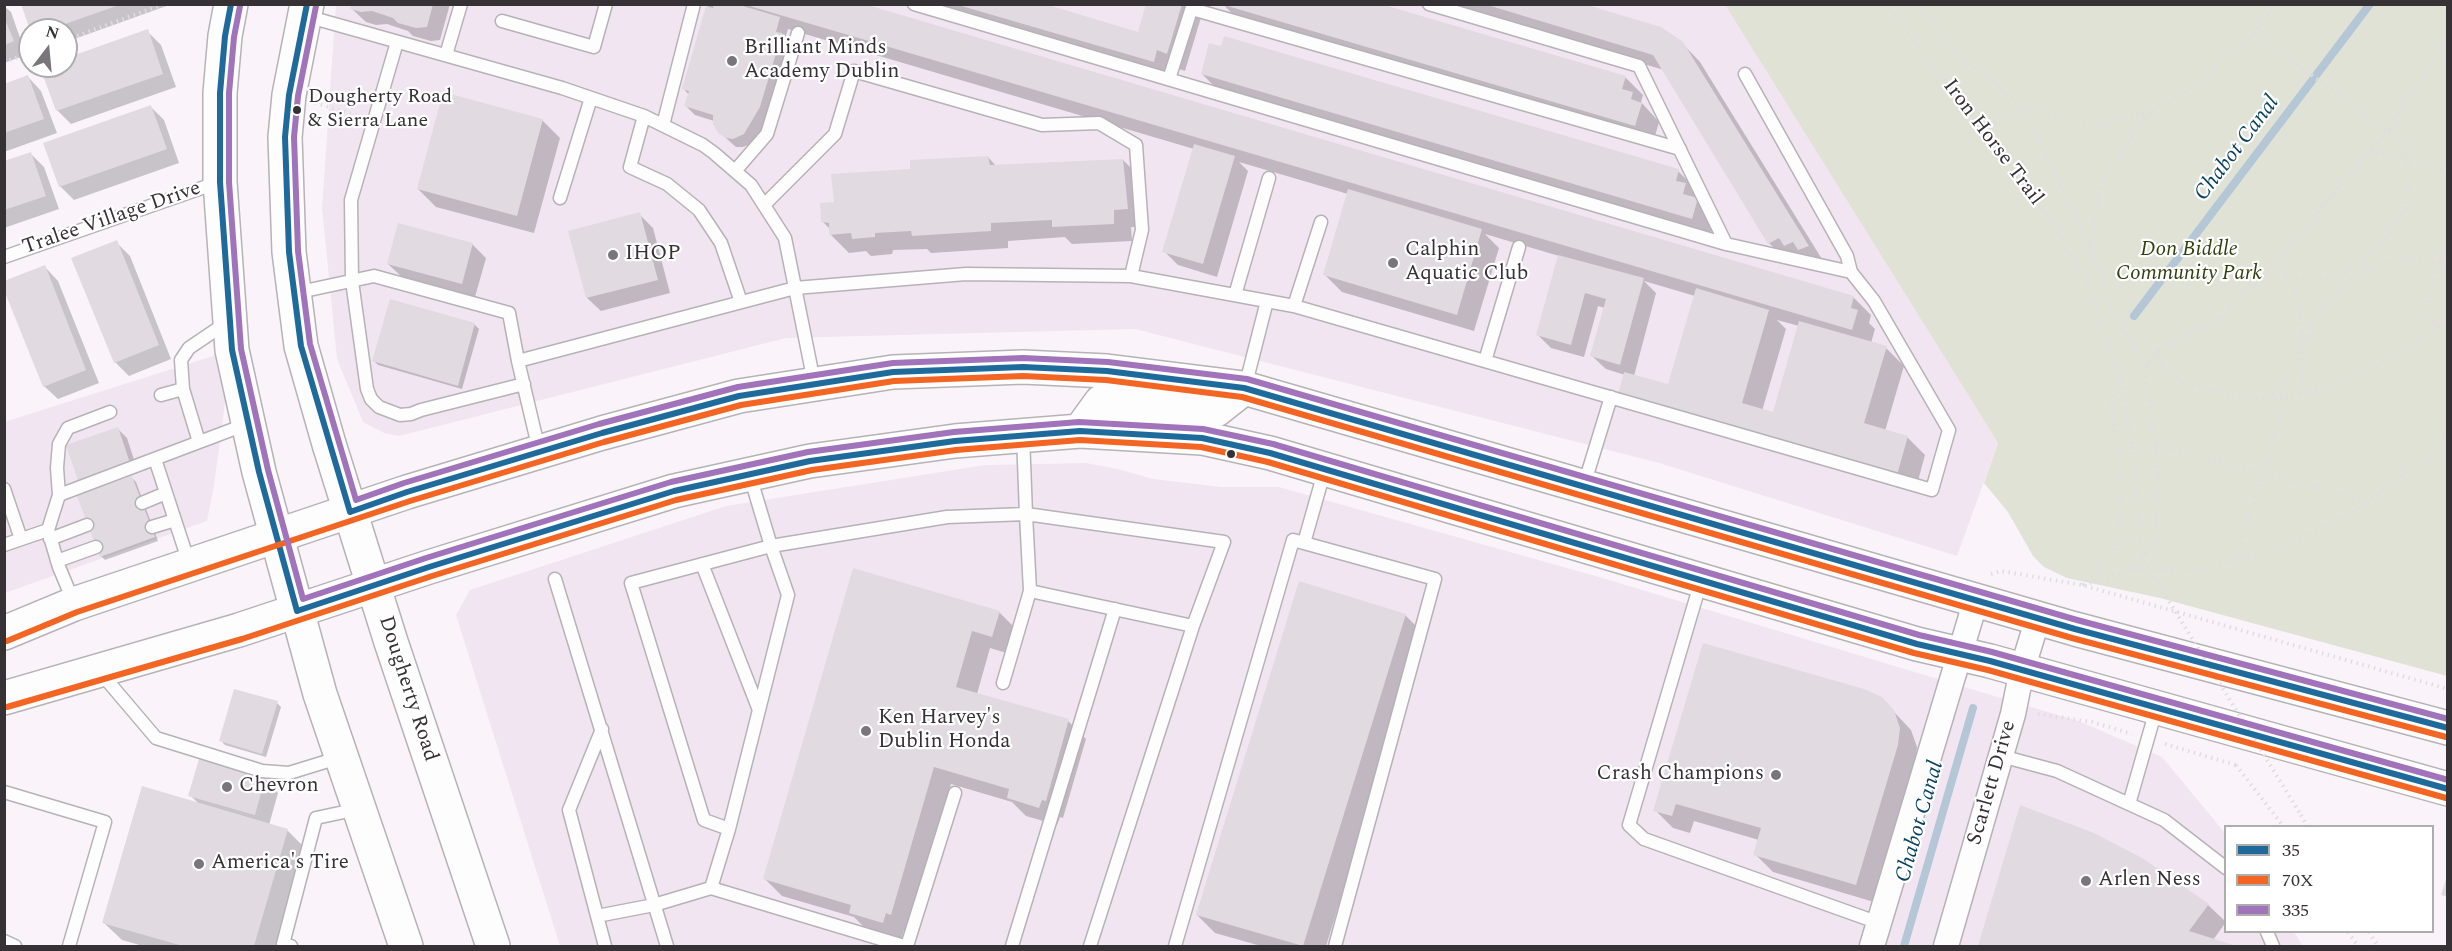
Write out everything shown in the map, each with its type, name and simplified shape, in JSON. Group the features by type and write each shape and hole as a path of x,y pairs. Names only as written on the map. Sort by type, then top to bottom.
{"main road":[{"path":"231,4 225,36 220,93 220,182 232,350 259,472 320,694 406,946"},
{"name":"Dougherty Road","path":"306,10 289,95 285,137 289,252 301,346 373,585 493,946"},
{"path":"4,633 74,604 407,492 739,396 893,372 1023,367 1107,371 1244,388 2038,618 2448,728"},
{"path":"1080,431 1101,402 1216,410 1244,388"},
{"path":"4,698 239,630 373,585 674,492 810,461 955,441 1080,431 1202,438 1270,453 1917,644 1960,653 2448,789"}],"street":[{"path":"1872,946 1976,600"},
{"name":"Scarlett Drive","path":"1946,946 2013,714 2022,670 2038,618"}],"lane":[{"path":"446,55 460,4"},
{"path":"502,21 594,47 606,4"},
{"path":"663,125 694,4"},
{"path":"914,4 1726,244 1851,272"},
{"path":"1429,4 1639,66 1726,244"},
{"path":"1169,80 1193,7 1680,149"},
{"path":"306,10 397,42 591,98 644,116 703,146 751,185 785,238 814,384"},
{"path":"735,171 767,135 798,33"},
{"path":"397,42 351,200 352,281 367,389 371,399 379,407 400,415 524,384"},
{"path":"764,205 834,134 854,71 1042,125 1099,123 1136,145 1142,230 1131,276"},
{"path":"518,361 795,288 966,274 1131,276 1294,306 1932,490 1949,430 1874,301 1851,272 1847,256 1745,74"},
{"path":"560,198 591,98"},
{"path":"644,116 630,167 667,184 699,210 721,243 741,302"},
{"path":"1235,295 1269,178"},
{"name":"Tralee Village Drive","path":"4,257 220,182"},
{"path":"1294,306 1320,222"},
{"path":"1485,361 1519,247"},
{"path":"294,293 374,276 509,313 540,452"},
{"path":"1244,388 1268,301"},
{"path":"199,442 183,389 181,360 189,348 230,321"},
{"path":"160,395 183,389"},
{"path":"1584,486 1611,397"},
{"path":"74,604 49,535 59,495 57,468 59,444 68,428 110,412"},
{"path":"59,495 248,424"},
{"path":"1003,683 1030,591 1023,436"},
{"path":"155,459 190,566"},
{"path":"1304,543 1326,470"},
{"path":"711,888 729,830 788,595 750,474"},
{"path":"4,489 21,539"},
{"path":"142,503 166,493"},
{"path":"729,830 704,820 631,583 771,546 947,517 1026,514 1224,542 1193,626 1090,946"},
{"path":"152,527 175,520"},
{"path":"4,545 21,539 49,535 87,525"},
{"path":"1175,946 1293,540 1435,579 1335,946"},
{"path":"57,561 96,547"},
{"path":"702,564 759,710"},
{"path":"555,579 667,946"},
{"path":"1702,580 1629,825 1644,839 1879,923"},
{"path":"1030,591 1193,626"},
{"path":"1012,946 1115,609"},
{"path":"99,671 156,738 262,771 289,773 342,757"},
{"path":"2129,804 2156,708"},
{"path":"602,729 570,810 604,946"},
{"path":"2001,756 2057,771 2164,820 2224,866"},
{"path":"4,792 105,822 69,946"},
{"path":"597,916 654,905 711,888 906,946 955,793"},
{"path":"291,946 283,944 316,818 359,809"},
{"path":"4,941 15,946"}],"path":[{"path":"78,36 164,4"},
{"name":"Iron Horse Trail","path":"1885,4 2049,217 2089,288 2123,388 2134,457 2140,539 2146,564 2306,825"},
{"path":"1920,4 1949,48 2024,107 2076,123 2107,122 2150,112 2195,87 2266,20 2274,4"},
{"path":"2253,32 2403,143 2410,171 2406,207 2389,233 2366,260 2341,274 2314,280 2288,277"},
{"path":"2135,569 2156,539 2158,480 2156,445 2144,371 2158,350 2223,318 2274,264 2388,130 2448,38"},
{"path":"289,95 374,121"},
{"path":"1982,128 2024,107"},
{"path":"2024,107 2090,249 2112,314 2148,365"},
{"path":"2090,249 2100,184 2150,112"},
{"path":"2371,150 2448,172"},
{"path":"2438,326 2424,313 2448,236"},
{"path":"2300,395 2304,352 2313,325 2332,298 2351,279 2377,266 2404,259 2448,262"},
{"path":"2267,399 2295,365 2303,336 2298,300 2288,277 2274,264"},
{"path":"2158,350 2162,369 2184,382 2219,393 2254,399 2284,398 2333,385 2376,365 2422,339 2448,318"},
{"path":"2082,585 2112,558 2119,537 2120,474 2111,400 2116,392 2123,388"},
{"path":"2236,561 2284,398"},
{"path":"2442,442 2448,420"},
{"path":"2082,585 2135,569 2202,568 2280,548 2340,520 2368,502 2448,435"},
{"path":"2156,445 2368,502"},
{"path":"2082,585 2448,690"},
{"path":"2236,765 2282,825"},
{"path":"2349,933 2358,946"}],"shaded area":[{"path":"336,4 1725,5 1998,443 1957,556 1659,463 1135,329 786,338 399,436 384,433 363,422 337,359 322,208"},
{"path":"232,350 214,486 207,521 5,593 4,422"},
{"path":"1086,463 1153,479 1222,487 1279,487 1599,577 2081,722 2162,757 2224,832 2224,933 2295,933 2303,946 560,946 456,615 470,590 726,506 985,465"}],"green space":[{"name":"Don Biddle Community Park","path":"1725,5 2447,5 2447,676 2160,598 2067,578 2044,567 2033,556 2008,512 1984,483 1998,443"}],"building":[{"path":"21,4 119,4 78,19 26,18"},
{"path":"351,4 433,4 427,27 416,28 398,23 393,18 372,11 361,12 350,9"},
{"name":"Brilliant Minds Academy Dublin","path":"714,4 736,4 780,17 776,32 782,33 760,107 744,134 733,139 718,133 713,124 713,115 684,106 689,91 682,89 706,6 713,8"},
{"path":"864,4 1854,296 1851,308 1858,310 1852,330 746,5"},
{"path":"1045,4 1138,32 1146,4 1182,4 1167,54 1157,50 1154,62 958,5"},
{"path":"1484,4 1584,4 1661,27 1683,42 1809,246 1798,250 1793,242 1784,246 1779,238 1768,244 1653,55"},
{"path":"1224,5 1384,5 1626,76 1622,89 1633,92 1631,99 1642,103 1635,126"},
{"path":"4,17 14,41 4,45"},
{"path":"148,29 163,74 56,111 44,78 78,78 78,54"},
{"path":"1224,36 1679,169 1676,181 1686,183 1683,194 1698,198 1692,219 1201,74 1209,43 1221,46"},
{"path":"20,78 29,78 44,119 4,133 4,84"},
{"path":"443,92 543,119 517,216 417,189"},
{"path":"151,105 167,149 59,187 43,143"},
{"path":"1194,144 1235,156 1203,264 1162,252"},
{"path":"31,152 46,196 4,210 4,161"},
{"path":"988,156 990,165 1123,159 1128,209 1114,210 1114,224 1052,227 1052,220 991,223 991,231 912,236 911,231 875,233 875,237 852,239 851,233 829,235 829,223 821,222 820,203 834,202 831,174 910,169 910,160"},
{"path":"1348,189 1482,229 1457,315 1323,275"},
{"name":"IHOP","path":"640,212 658,280 586,298 568,231"},
{"path":"398,223 473,243 462,284 387,264"},
{"path":"117,240 159,345 114,363 71,258"},
{"path":"1558,255 1644,278 1620,365 1590,356 1606,299 1585,293 1571,345 1536,335"},
{"path":"45,265 86,370 43,387 4,290 4,281"},
{"path":"1696,288 1769,310 1742,403 1773,412 1799,321 1887,346 1864,423 1908,436 1897,475 1618,394 1624,372 1668,384"},
{"path":"390,299 475,323 458,386 372,361"},
{"path":"118,427 130,463 78,481 66,445"},
{"path":"132,476 155,537 100,557 77,496"},
{"path":"853,568 1000,611 992,637 972,631 956,687 1069,719 1046,801 1042,800 1039,808 1007,798 1009,789 934,767 891,915 886,913 883,923 849,913 851,905 763,879"},
{"path":"1299,581 1406,614 1303,946 1196,915"},
{"name":"Crash Champions","path":"1703,643 1864,689 1882,697 1894,710 1900,728 1898,745 1856,885 1753,855 1761,828 1676,804 1672,816 1653,811"},
{"path":"234,689 278,701 262,754 219,741"},
{"name":"Chevron","path":"199,759 265,778 255,815 188,796"},
{"name":"America's Tire","path":"142,786 288,829 254,946 183,946 102,923"},
{"name":"Arlen Ness","path":"2020,805 2094,833 2142,858 2209,904 2189,931 2237,946 1978,946"},
{"path":"2448,876 2448,897 2441,895"}],"waterway":[{"name":"Chabot Canal","path":"2134,316 2370,4"},
{"name":"Chabot Canal","path":"1904,946 1973,708"}],"transit line":[{"name":"35","path":"231,4 225,36 220,93 220,182 232,350 259,472 297,611"},
{"name":"35","path":"307,4 289,95 285,137 289,252 301,346 350,512"},
{"name":"335","path":"240,6 234,37 229,93 229,182 241,349 268,470 303,599 426,558 671,482 808,452 954,432 1079,422 1203,429 1273,444 1919,635 1992,652 2448,780"},
{"name":"335","path":"316,6 298,96 294,137 298,251 310,344 356,500 404,483 599,424 738,387 893,363 1023,358 1108,362 1247,379 2077,620 2448,719"},
{"name":"35","path":"350,512 407,492 602,433 739,396 893,372 1023,367 1107,371 1244,388 2075,629 2448,728"},
{"name":"70X","path":"7,641 77,612 410,501 604,442 741,405 894,381 1023,376 1106,380 1242,397 2072,638 2446,737"},
{"name":"35","path":"297,611 429,567 674,491 810,461 955,441 1080,431 1202,438 1270,453 1917,644 1990,661 2448,789"},
{"name":"70X","path":"7,707 242,639 432,576 676,500 812,470 956,450 1080,440 1201,447 1268,462 1914,653 1988,670 2446,798"}],"place":[{"name":"Brilliant Minds Academy Dublin","path":"732,61"},
{"name":"Dougherty Road & Sierra Lane","path":"297,110"},
{"name":"IHOP","path":"613,255"},
{"name":"Calphin Aquatic Club","path":"1393,263"},
{"name":"Ken Harvey's Dublin Honda","path":"866,731"},
{"name":"Crash Champions","path":"1776,775"},
{"name":"Chevron","path":"227,787"},
{"name":"America's Tire","path":"199,864"},
{"name":"Arlen Ness","path":"2086,881"}]}
